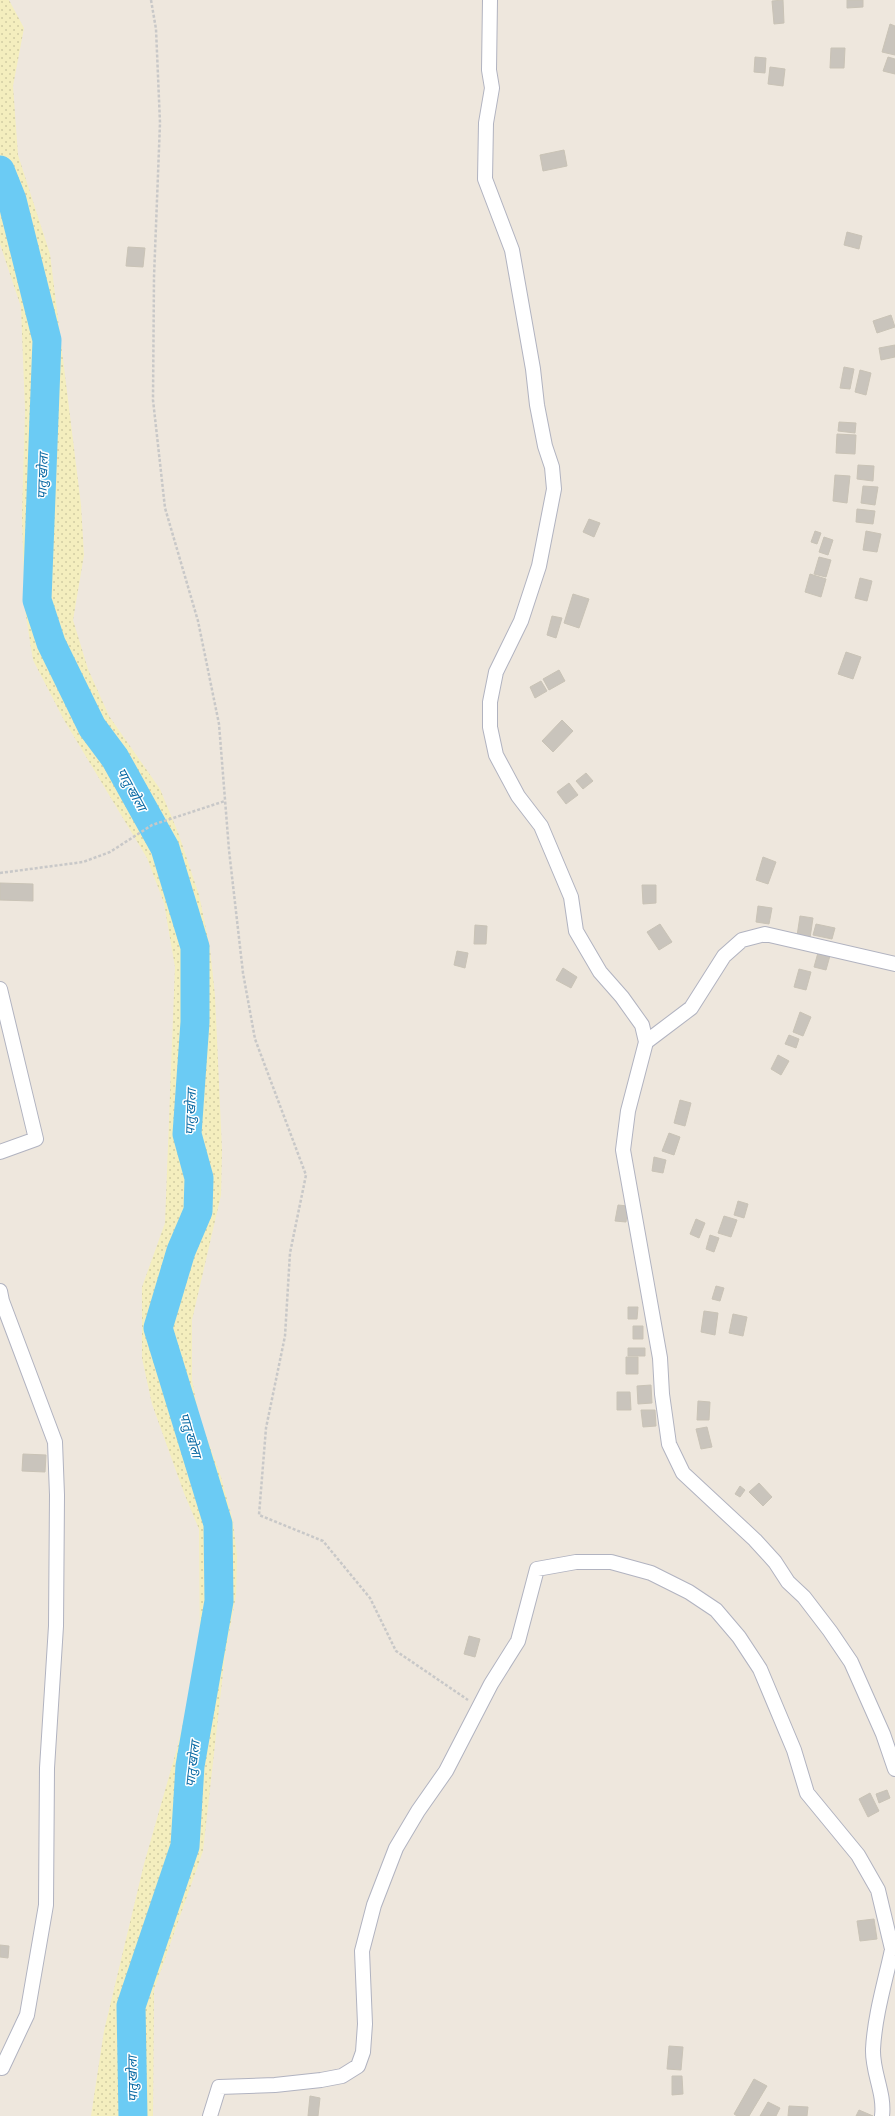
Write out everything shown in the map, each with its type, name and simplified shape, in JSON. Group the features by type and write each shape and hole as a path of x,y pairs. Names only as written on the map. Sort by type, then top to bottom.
{"street":[{"path":"490,0 489,70 492,88 486,123 485,179 512,250 533,369 537,406 545,446 552,467 554,489 539,566 521,621 496,672 490,702 490,727 496,755 518,796 541,826 571,897 576,931 600,972 612,983 642,1025 646,1042 628,1111 623,1150 660,1358 662,1394 669,1444 683,1473 760,1545 775,1562 788,1582 804,1597 830,1631 851,1662 883,1734 895,1769"},
{"path":"646,1042 691,1008 724,956 742,940 765,934 895,964"},
{"path":"0,989 36,1139 0,1152"},
{"path":"0,1291 2,1301 55,1442 57,1495 56,1626 47,1768 46,1905 28,2015 2,2068"},
{"path":"210,2116 219,2087 275,2085 321,2080 342,2076 358,2066 363,2052 365,2024 362,1951 374,1905 396,1848 418,1811 446,1771 478,1707 518,1641 537,1570 576,1562 611,1562 651,1573 689,1592 716,1610 739,1637 760,1669 794,1750 807,1793 858,1855 878,1890 894,1942 880,1994 873,2050 884,2105 882,2116"}],"path":[{"path":"151,0 156,28 160,123 154,277 153,400 165,508 198,621 219,724 225,801 243,973 254,1039 306,1175 290,1253 285,1336 266,1428 259,1515 324,1541 370,1598 396,1651 478,1707"},
{"path":"0,872 83,862 110,852 152,825 225,801"}],"sand":[{"path":"0,0 9,0 24,28 13,86 18,155 50,254 81,505 84,555 73,620 88,669 109,716 160,789 179,835 199,895 210,948 215,996 222,1150 221,1195 192,1320 192,1380 199,1416 221,1477 233,1521 237,1556 236,1596 225,1655 203,1851 154,1990 153,2116 91,2116 104,2031 144,1864 178,1745 200,1649 199,1529 184,1493 152,1404 142,1358 142,1287 165,1223 175,967 164,903 147,858 64,720 33,660 25,610 22,517 25,410 21,307 0,244"}],"building":[{"path":"783,0 784,23 774,24 772,1"},
{"path":"847,0 863,0 863,7 847,8"},
{"path":"890,24 895,26 895,55 882,52"},
{"path":"831,48 845,48 844,68 830,68"},
{"path":"755,57 766,58 765,73 754,72"},
{"path":"888,57 895,59 895,74 883,71"},
{"path":"770,67 785,69 783,86 768,84"},
{"path":"564,150 567,166 543,171 540,155"},
{"path":"847,232 862,236 859,249 844,245"},
{"path":"128,247 145,248 143,267 126,266"},
{"path":"891,315 895,327 877,333 873,321"},
{"path":"895,345 895,357 881,360 879,348"},
{"path":"844,367 854,369 850,389 840,388"},
{"path":"860,370 871,373 866,395 855,392"},
{"path":"839,422 856,423 855,433 838,431"},
{"path":"837,434 856,435 855,454 836,453"},
{"path":"858,465 874,466 873,481 857,479"},
{"path":"835,475 850,476 847,503 833,501"},
{"path":"863,486 878,487 875,505 861,503"},
{"path":"857,509 875,511 873,524 856,522"},
{"path":"589,519 600,523 594,537 583,532"},
{"path":"815,531 821,533 817,544 811,542"},
{"path":"866,531 881,534 877,552 863,550"},
{"path":"824,537 833,540 828,555 819,552"},
{"path":"819,557 831,560 826,577 814,574"},
{"path":"810,574 826,579 821,597 805,592"},
{"path":"860,578 872,581 867,601 855,598"},
{"path":"573,594 589,599 579,628 564,623"},
{"path":"552,616 562,618 556,638 547,635"},
{"path":"846,652 861,657 853,679 838,674"},
{"path":"559,670 565,681 549,690 543,679"},
{"path":"541,681 547,691 535,698 530,687"},
{"path":"562,720 573,731 553,752 542,741"},
{"path":"586,773 593,781 583,789 576,781"},
{"path":"569,783 578,795 566,804 557,792"},
{"path":"763,857 776,862 768,884 756,880"},
{"path":"0,883 33,884 33,901 0,900"},
{"path":"642,885 656,885 656,903 643,904"},
{"path":"758,906 772,908 769,924 756,922"},
{"path":"800,916 813,918 810,938 797,936"},
{"path":"660,924 672,942 659,950 647,932"},
{"path":"816,924 835,928 832,939 813,935"},
{"path":"475,925 487,926 486,944 474,944"},
{"path":"819,949 831,952 826,970 814,967"},
{"path":"457,951 468,953 465,968 454,965"},
{"path":"563,968 577,977 571,988 556,980"},
{"path":"799,969 811,972 806,990 794,987"},
{"path":"800,1012 811,1017 803,1036 793,1032"},
{"path":"789,1035 799,1039 796,1048 785,1044"},
{"path":"778,1055 789,1061 781,1075 771,1069"},
{"path":"680,1100 691,1103 685,1126 674,1123"},
{"path":"669,1133 680,1137 674,1155 662,1151"},
{"path":"654,1157 666,1160 663,1173 652,1171"},
{"path":"738,1201 748,1204 744,1218 734,1215"},
{"path":"618,1205 628,1206 626,1222 615,1221"},
{"path":"724,1216 737,1220 731,1237 718,1233"},
{"path":"696,1219 705,1223 699,1238 690,1234"},
{"path":"710,1235 719,1238 714,1252 706,1249"},
{"path":"716,1286 724,1288 720,1301 712,1299"},
{"path":"628,1307 638,1307 637,1319 628,1319"},
{"path":"704,1311 718,1313 715,1335 701,1332"},
{"path":"733,1314 747,1317 743,1336 729,1333"},
{"path":"633,1326 643,1326 643,1339 633,1339"},
{"path":"628,1348 645,1348 645,1356 628,1356"},
{"path":"626,1357 638,1357 638,1374 626,1374"},
{"path":"651,1385 652,1403 638,1404 637,1386"},
{"path":"617,1392 630,1392 631,1410 617,1410"},
{"path":"698,1401 710,1402 709,1420 697,1420"},
{"path":"641,1410 655,1410 656,1426 643,1427"},
{"path":"707,1427 712,1447 701,1449 696,1429"},
{"path":"23,1454 46,1455 45,1472 22,1471"},
{"path":"759,1483 772,1497 763,1506 749,1492"},
{"path":"740,1486 745,1490 740,1497 735,1494"},
{"path":"469,1636 480,1639 475,1657 464,1654"},
{"path":"887,1790 890,1798 879,1803 876,1794"},
{"path":"870,1793 879,1811 868,1817 859,1799"},
{"path":"874,1919 877,1939 860,1941 857,1921"},
{"path":"0,1945 9,1946 8,1958 0,1957"},
{"path":"669,2046 683,2047 681,2070 667,2069"},
{"path":"672,2076 682,2076 683,2094 672,2095"},
{"path":"754,2079 767,2086 749,2116 737,2116 734,2114"},
{"path":"310,2096 320,2098 318,2116 308,2116"},
{"path":"768,2102 780,2108 776,2116 760,2116"},
{"path":"789,2106 808,2107 807,2116 788,2116"},
{"path":"859,2110 873,2116 856,2116"}],"waterway":[{"name":"पातु खोला","path":"0,170 12,200 47,340 37,600 51,643 92,727 115,758 165,848 195,947 195,1022 187,1134 199,1178 198,1211 181,1251 158,1328 218,1524 219,1601 190,1766 185,1846 131,2006 133,2116"}]}
